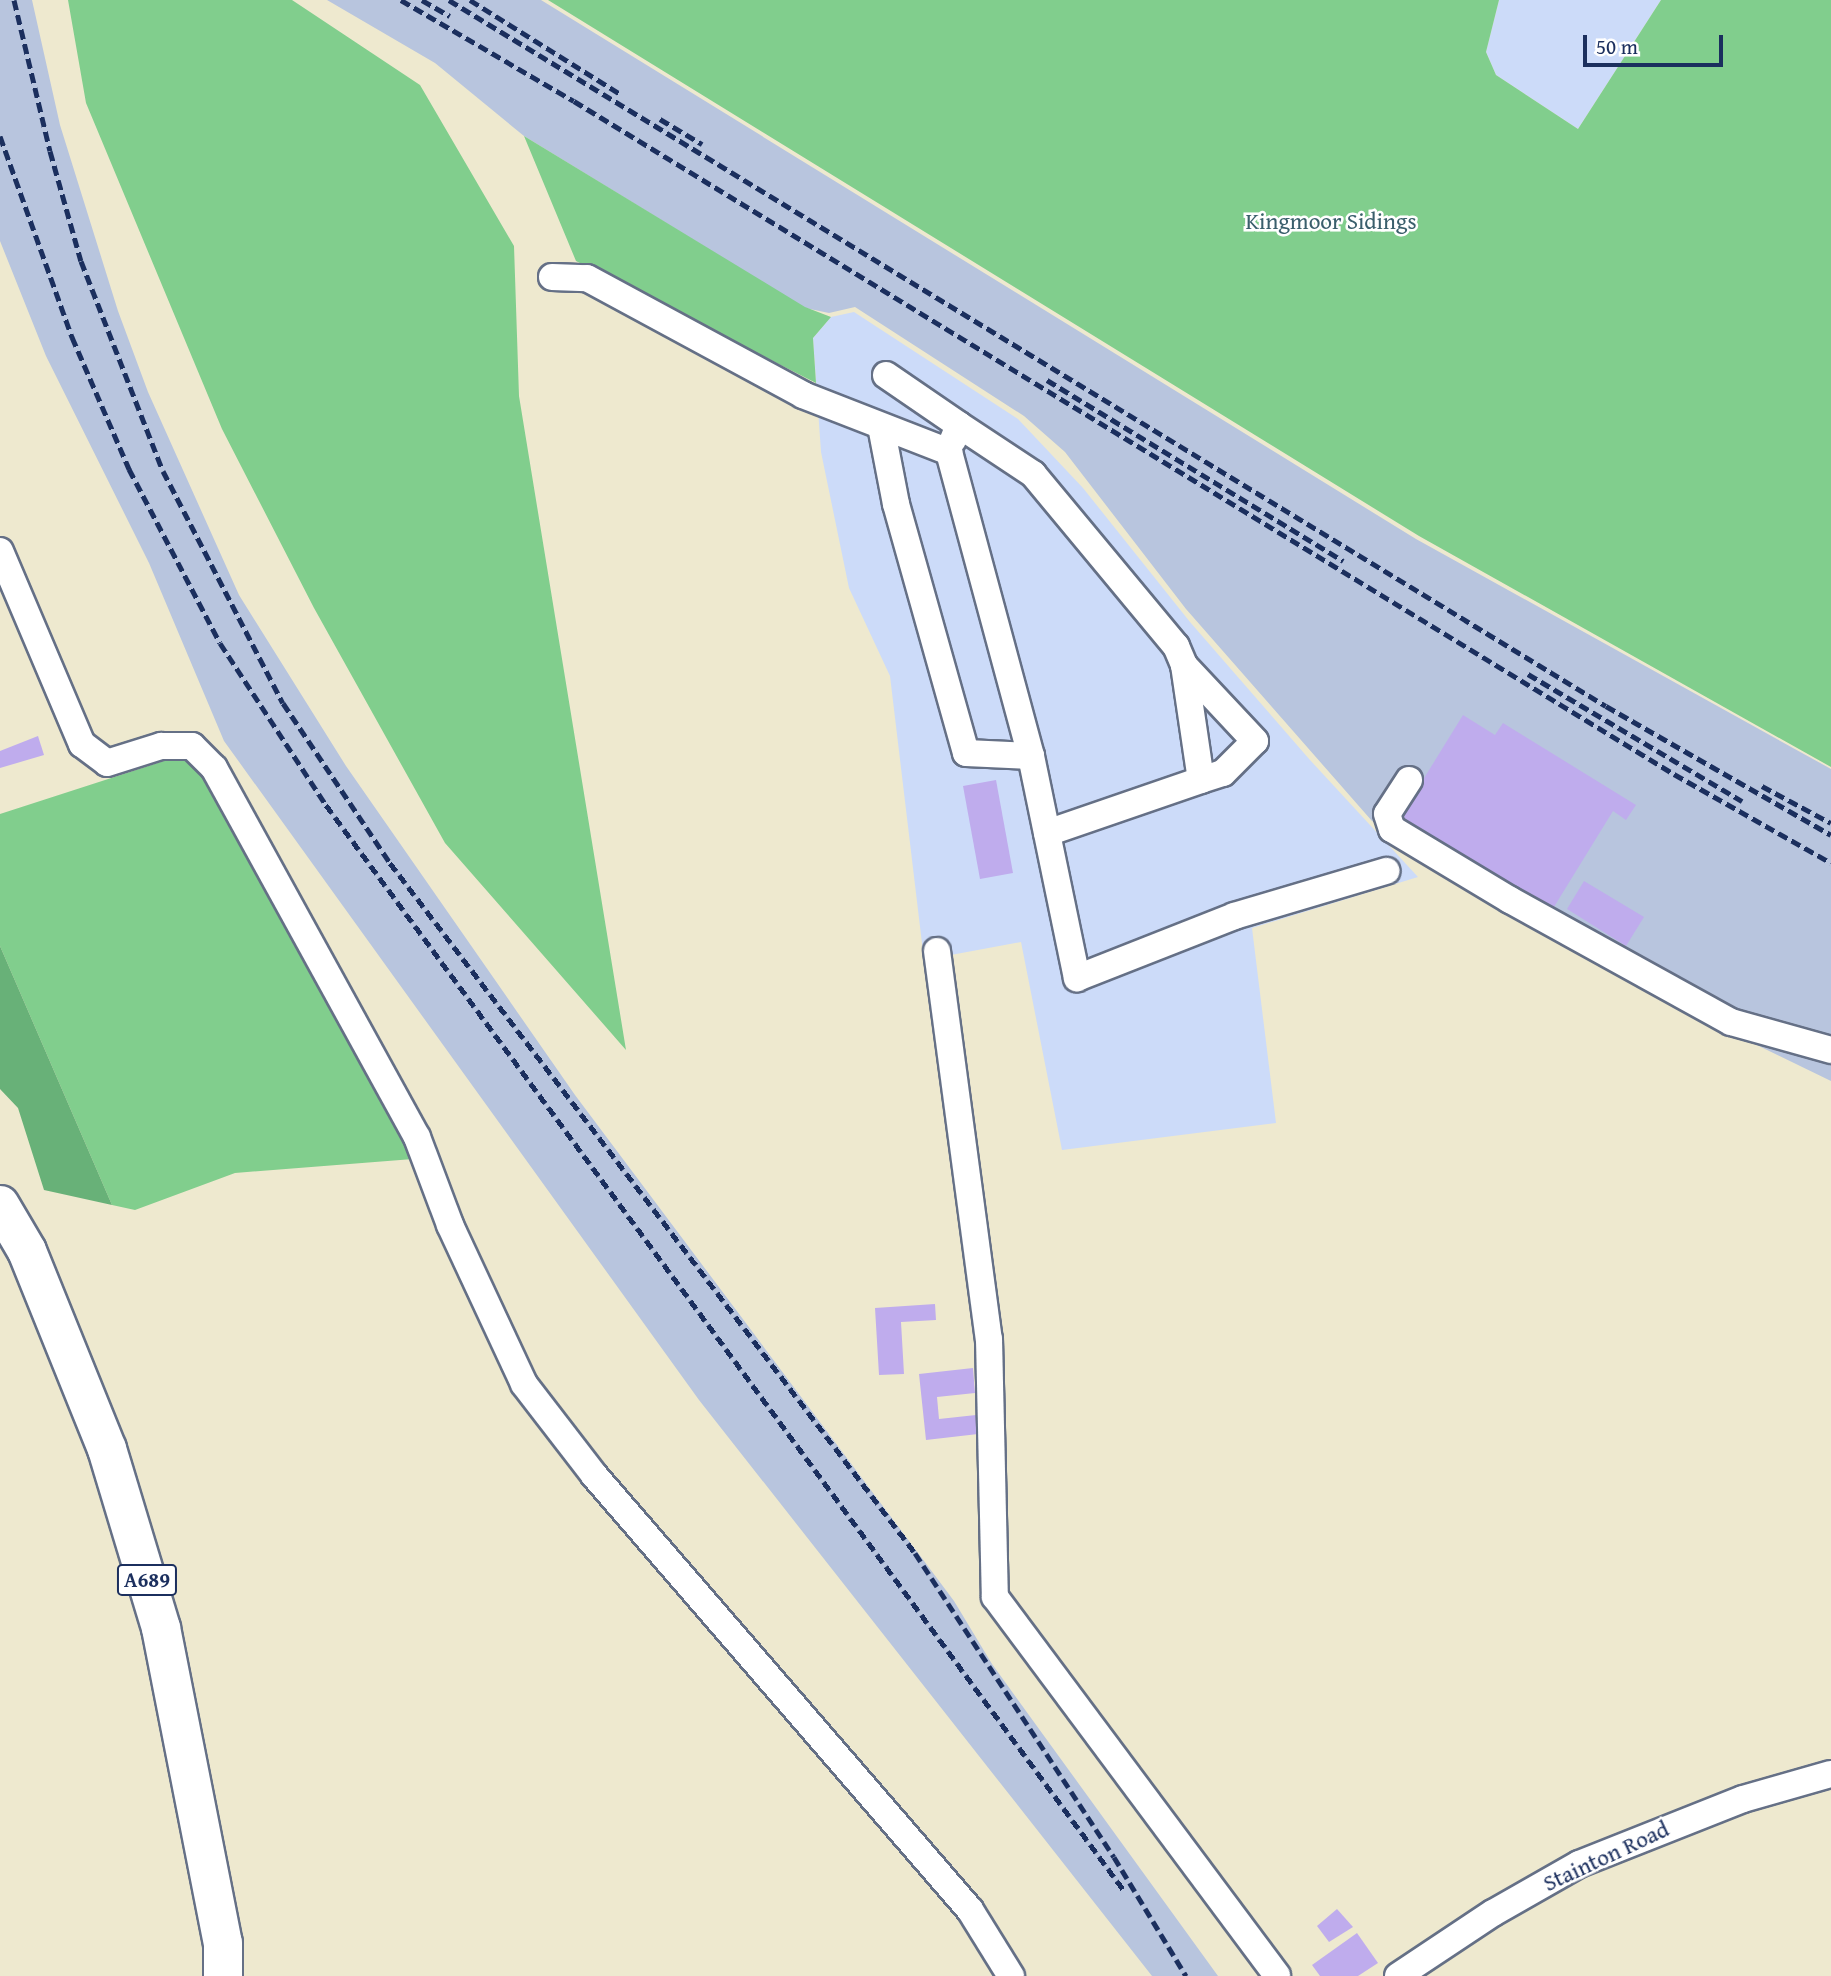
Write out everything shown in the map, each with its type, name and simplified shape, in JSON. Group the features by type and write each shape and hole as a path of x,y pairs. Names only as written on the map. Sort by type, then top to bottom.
{"highway":[{"name":"A689","path":"0,1205 27,1251 107,1449 161,1628 219,1917 223,1976"}],"street":[{"path":"552,277 587,278 803,395 949,452"},
{"path":"886,375 1033,474 1176,646 1184,665 1201,780"},
{"path":"959,425 949,452 1031,756 1077,978 1234,916 1386,871"},
{"path":"881,426 896,504 966,753 1031,756"},
{"path":"0,551 82,744 107,763 161,746 192,746 214,768 417,1137 450,1224 524,1384 594,1475 970,1910 1011,1976"},
{"path":"1047,833 1223,773 1255,741 1184,665"},
{"path":"1409,780 1387,814 1392,829 1510,900 1731,1022 1831,1050"},
{"path":"937,951 989,1339 995,1597 1277,1976"},
{"name":"Stainton Road","path":"1398,1976 1493,1913 1579,1864 1743,1799 1831,1774"}],"shaded area":[{"path":"0,0 32,0 60,125 118,311 148,392 239,595 346,766 575,1095 954,1601 992,1664 1218,1976 1152,1976 699,1400 224,741 149,563 46,356 0,241"},
{"path":"327,0 541,0 1416,539 1831,769 1831,1081 1730,1032 1553,932 1372,821 1186,609 1065,452 1024,416 855,307 829,313 805,308 524,136 435,63"},
{"path":"1499,0 1661,0 1578,129 1496,75 1486,52"},
{"path":"854,312 1018,419 1083,488 1190,622 1310,760 1418,877 1252,928 1276,1123 1062,1150 1021,942 924,960 890,676 849,588 821,452 813,338 831,317"}],"green space":[{"path":"68,0 292,0 420,85 514,246 519,396 626,1050 445,843 314,608 222,429 86,103"},
{"name":"Kingmoor Sidings","path":"548,0 1499,0 1486,52 1496,75 1578,129 1661,0 1831,0 1831,767 1419,536"},
{"path":"524,136 805,307 831,317 813,338 816,383 576,261"},
{"path":"170,759 187,761 203,775 413,1159 235,1173 135,1210 112,1205 0,946 0,814"},
{"path":"0,946 112,1205 44,1190 18,1108 0,1089"}],"building":[{"path":"1463,715 1495,735 1503,723 1636,805 1626,820 1613,811 1549,915 1389,816 1418,788"},
{"path":"38,736 44,755 0,768 0,751"},
{"path":"996,780 1013,873 980,879 963,786"},
{"path":"1584,881 1644,917 1626,946 1567,909"},
{"path":"935,1304 936,1320 901,1322 904,1374 879,1375 875,1308"},
{"path":"973,1368 975,1393 937,1397 939,1419 976,1415 978,1434 926,1440 919,1374"},
{"path":"1337,1909 1353,1927 1329,1942 1317,1926"},
{"path":"1357,1933 1378,1963 1358,1976 1320,1976 1312,1965"}],"railway":[{"path":"14,0 50,151 81,261 163,471 283,703 390,863 915,1553 1114,1857 1186,1976"},
{"path":"401,0 574,101 1674,774 1831,863"},
{"path":"422,0 450,16"},
{"path":"449,0 1606,706 1831,835"},
{"path":"470,0 619,93"},
{"path":"660,119 702,144"},
{"path":"0,136 72,337 129,469 220,643 326,805 1123,1889"},
{"path":"1047,380 1343,561"},
{"path":"1528,674 1742,801"},
{"path":"1762,786 1831,823"}]}
